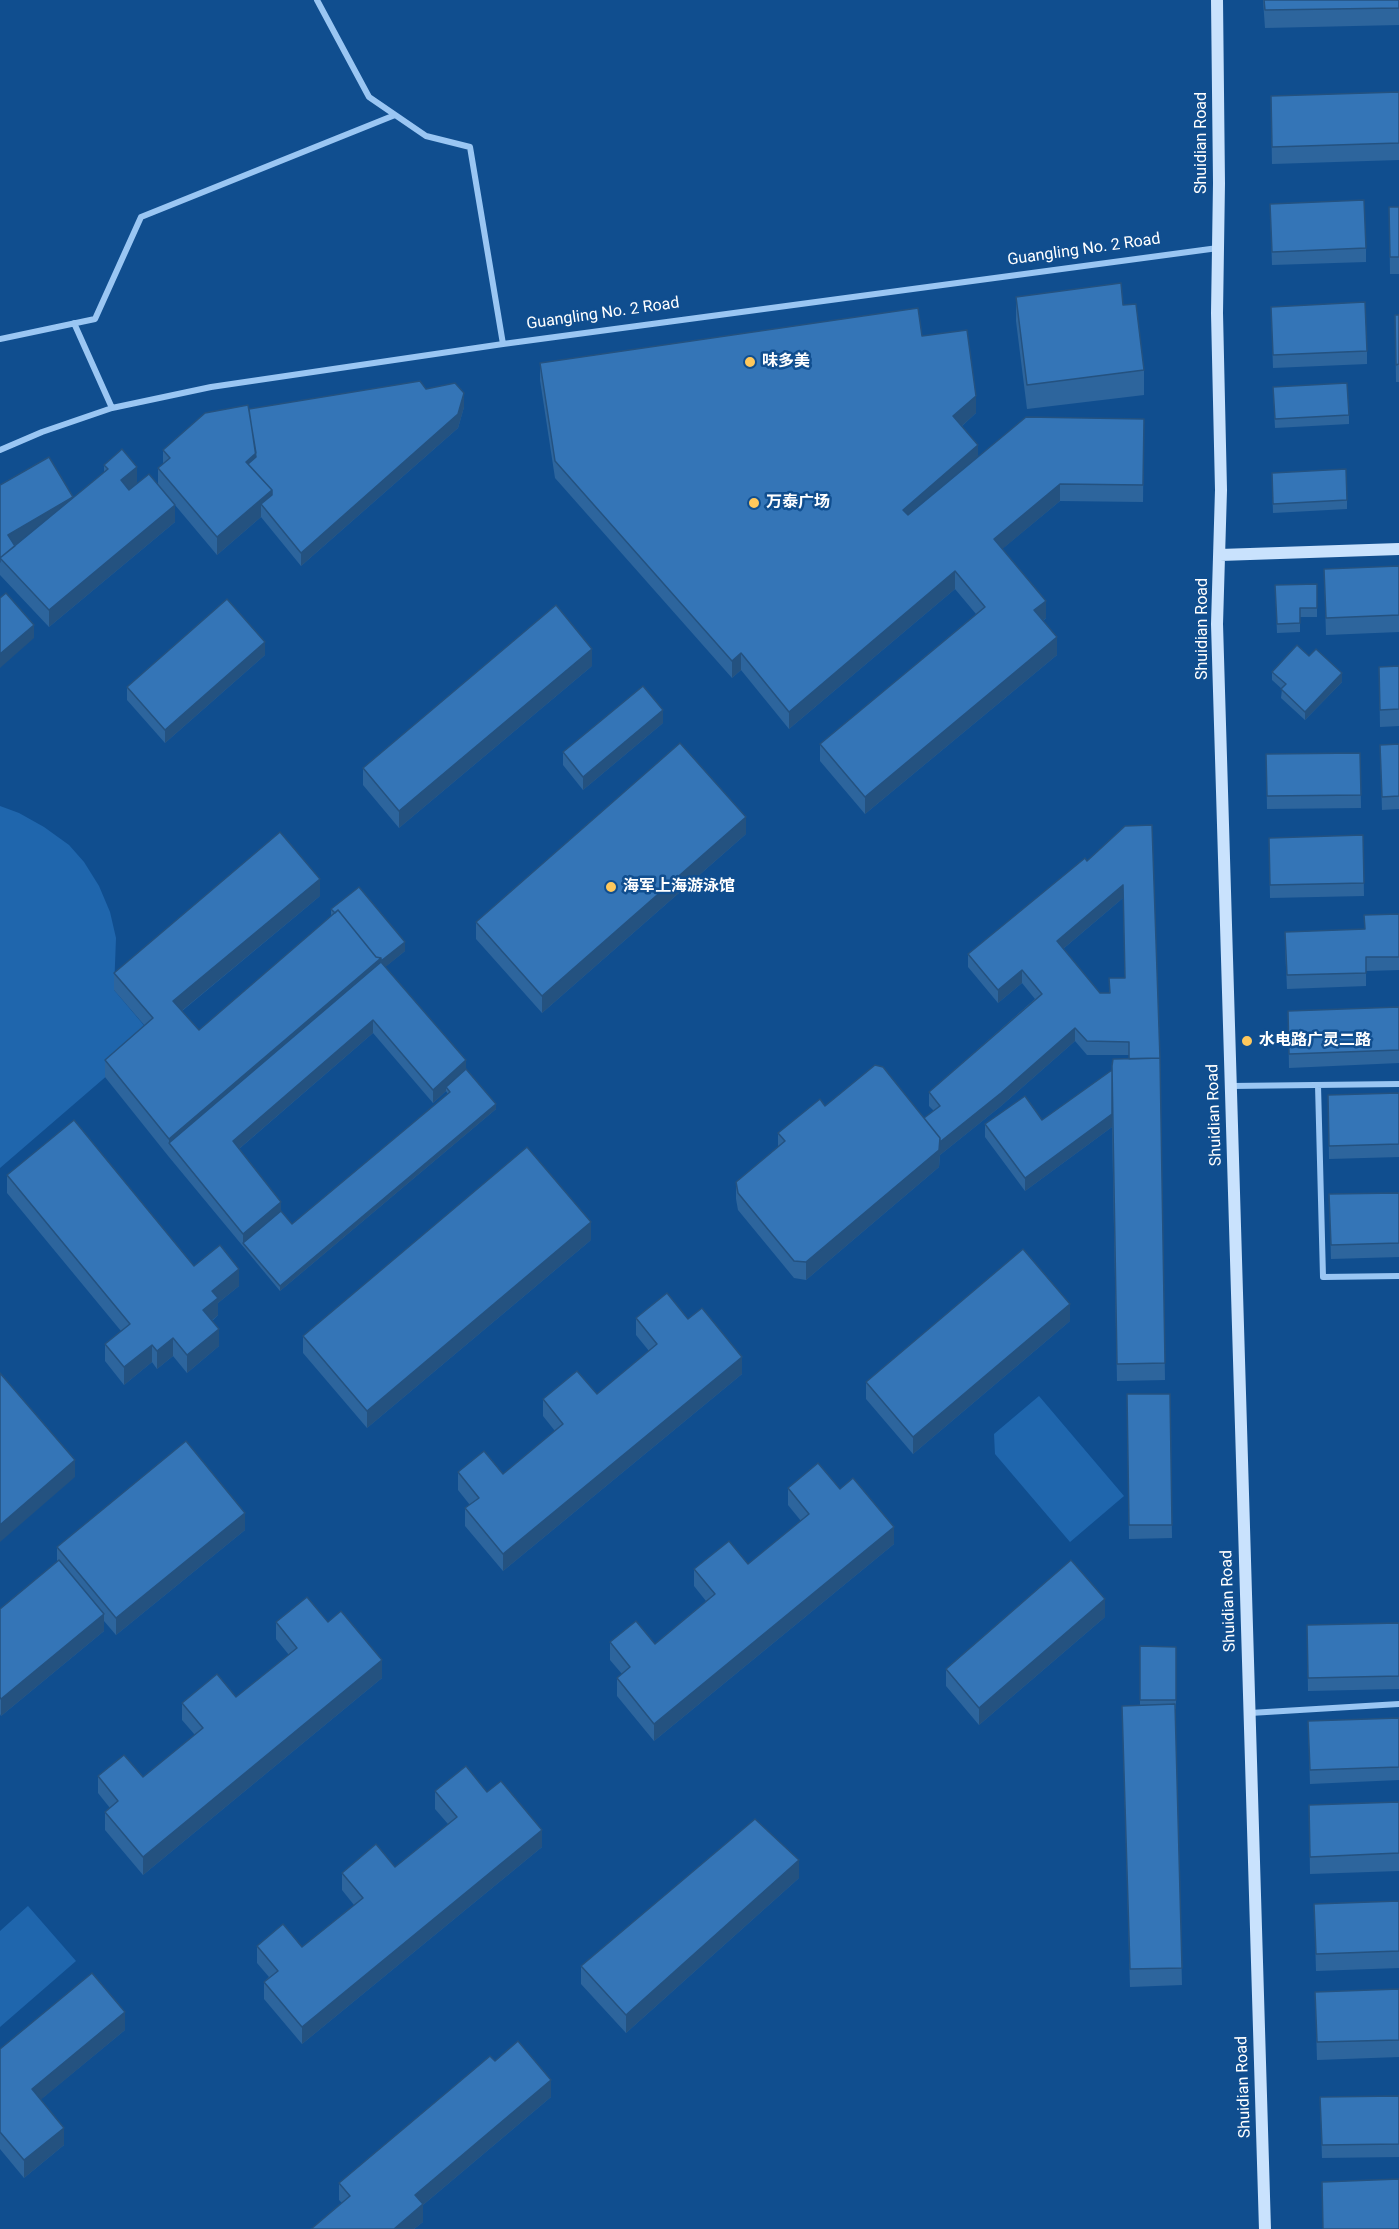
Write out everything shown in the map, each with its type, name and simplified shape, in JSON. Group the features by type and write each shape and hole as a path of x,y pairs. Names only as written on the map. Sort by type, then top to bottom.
{"main road":[{"name":"Shuidian Road","path":"1217,0 1217,313 1221,490 1217,624 1265,2229"},
{"path":"1220,555 1399,549"}],"street":[{"path":"316,0 369,97 426,136 470,147 503,344"},
{"path":"0,339 95,319 141,217 395,115"},
{"name":"Guangling No. 2 Road","path":"0,450 42,432 112,408 211,387 503,344 1218,248"},
{"path":"74,323 112,408"},
{"path":"1231,1086 1399,1084"},
{"path":"1318,1085 1323,1277 1399,1276"},
{"path":"1249,1713 1399,1704"}],"shaded area":[{"path":"0,806 19,813 44,827 69,845 84,862 99,886 110,912 116,938 114,990 153,1036 0,1168"},
{"path":"1039,1396 1124,1496 1070,1542 995,1454 994,1434"},
{"path":"28,1906 76,1961 0,2027 0,1931"}],"building":[{"path":"1264,0 1399,0 1399,8 1265,10"},
{"path":"1399,92 1399,143 1272,147 1271,96"},
{"path":"1364,200 1366,248 1272,252 1270,204"},
{"path":"1389,207 1399,207 1399,257 1390,257"},
{"path":"1121,283 1123,305 1136,304 1144,370 1027,385 1016,297"},
{"path":"1365,302 1367,351 1273,355 1271,307"},
{"name":"万泰广场","path":"918,308 922,336 967,330 976,396 953,416 978,445 903,510 908,515 1026,417 1144,419 1143,485 1060,484 994,539 1046,601 1034,610 1057,637 865,797 820,744 985,607 955,571 789,712 741,653 732,661 555,461 540,363"},
{"path":"1395,315 1399,315 1399,364 1396,365"},
{"path":"420,381 426,389 455,383 464,393 458,414 301,553 261,504 272,495 272,490 248,464 256,457 249,409"},
{"path":"1347,383 1349,415 1275,419 1273,387"},
{"path":"248,405 256,453 246,462 272,490 217,537 158,468 170,458 163,450 205,413"},
{"path":"122,449 137,467 121,480 129,490 149,474 175,505 49,610 0,558 108,469 104,465"},
{"path":"49,457 73,497 8,535 15,546 0,558 0,485"},
{"path":"1346,469 1347,500 1273,504 1272,473"},
{"path":"1399,566 1399,615 1326,618 1324,569"},
{"path":"1317,584 1317,608 1300,608 1300,623 1277,624 1275,585"},
{"path":"6,593 34,625 0,654 0,598"},
{"path":"227,599 265,642 165,730 127,687"},
{"path":"556,605 592,649 399,811 363,768"},
{"path":"1297,645 1309,656 1316,649 1342,673 1305,712 1281,689 1286,684 1272,672"},
{"path":"1399,666 1399,709 1380,710 1379,667"},
{"path":"643,686 663,710 583,777 563,752"},
{"name":"海军上海游泳馆","path":"680,743 746,817 542,996 476,922"},
{"path":"1399,744 1399,796 1382,797 1380,745"},
{"path":"1360,753 1361,795 1267,796 1266,754"},
{"path":"1152,825 1160,1058 1129,1059 1129,1042 1087,1041 1075,1028 1001,1093 940,1142 940,1138 924,1118 940,1106 929,1092 1042,994 1022,970 998,990 968,954 1085,858 1087,861 1125,826","holes":["1123,885 1125,978 1109,978 1110,993 1100,993 1057,941"]},
{"path":"280,832 320,879 173,1001 199,1030 338,910 376,957 381,958 169,1139 105,1060 153,1018 114,973"},
{"path":"1363,835 1364,883 1270,885 1269,838"},
{"path":"359,887 405,942 381,961 381,958 376,957 338,910 335,913 331,909"},
{"path":"1399,914 1399,957 1366,957 1366,973 1287,975 1285,932 1365,929 1364,915"},
{"path":"381,962 466,1060 433,1090 373,1020 233,1141 281,1202 243,1234 169,1143"},
{"path":"1399,1007 1399,1050 1289,1054 1288,1011"},
{"path":"1160,1058 1165,1363 1117,1364 1112,1066 1113,1059"},
{"path":"875,1065 883,1067 940,1138 939,1150 806,1262 794,1261 738,1193 736,1182 785,1141 778,1133 820,1099 825,1106"},
{"path":"466,1069 496,1104 280,1286 243,1243 281,1211 292,1224 450,1092 446,1087"},
{"path":"1112,1070 1112,1114 1025,1178 985,1124 1025,1096 1042,1120"},
{"path":"1399,1093 1399,1144 1329,1146 1328,1095"},
{"path":"74,1120 194,1266 220,1245 239,1269 212,1291 218,1298 203,1310 219,1329 187,1355 173,1338 157,1351 152,1345 124,1367 105,1344 130,1324 7,1175"},
{"path":"527,1147 591,1222 367,1411 303,1336"},
{"path":"1399,1193 1399,1243 1331,1245 1329,1194"},
{"path":"1023,1249 1070,1304 913,1437 866,1382"},
{"path":"667,1293 688,1319 702,1308 742,1357 503,1554 465,1508 479,1498 458,1472 484,1451 503,1474 563,1424 543,1399 577,1371 597,1394 657,1344 636,1318"},
{"path":"0,1373 75,1460 0,1525"},
{"path":"1127,1394 1170,1394 1172,1525 1129,1525"},
{"path":"186,1441 245,1513 116,1618 57,1547"},
{"path":"818,1463 840,1489 853,1478 894,1527 654,1724 617,1678 630,1667 610,1642 636,1621 655,1644 715,1594 694,1569 729,1541 748,1564 809,1514 788,1488"},
{"path":"59,1560 104,1614 1,1699 0,1609"},
{"path":"1071,1560 1105,1599 979,1708 946,1669"},
{"path":"307,1597 328,1622 341,1611 382,1660 143,1857 105,1812 118,1801 98,1776 124,1755 143,1777 203,1728 182,1703 217,1674 236,1697 297,1648 276,1622"},
{"path":"1399,1623 1399,1676 1308,1678 1307,1625"},
{"path":"1140,1646 1176,1647 1176,1700 1140,1700"},
{"path":"1175,1704 1182,1968 1130,1969 1122,1706"},
{"path":"1399,1718 1399,1767 1310,1770 1308,1721"},
{"path":"466,1766 487,1792 501,1781 542,1830 302,2027 264,1982 278,1971 257,1946 283,1924 302,1947 363,1898 342,1873 376,1844 395,1867 457,1817 435,1791"},
{"path":"1399,1802 1399,1853 1310,1857 1309,1805"},
{"path":"755,1819 799,1860 626,2015 581,1966"},
{"path":"1399,1901 1399,1951 1316,1954 1314,1904"},
{"path":"92,1973 125,2012 32,2089 64,2128 24,2160 0,2132 0,2049"},
{"path":"1399,1989 1399,2040 1317,2042 1315,1992"},
{"path":"518,2041 551,2080 415,2195 423,2204 394,2229 311,2229 350,2196 339,2183 490,2056 495,2061"},
{"path":"1399,2096 1399,2144 1322,2145 1320,2097"},
{"path":"1399,2179 1399,2229 1323,2229 1322,2182"}],"place":[{"name":"味多美","path":"750,362"},
{"name":"万泰广场","path":"754,503"},
{"name":"海军上海游泳馆","path":"611,887"},
{"name":"水电路广灵二路","path":"1247,1041"}]}
